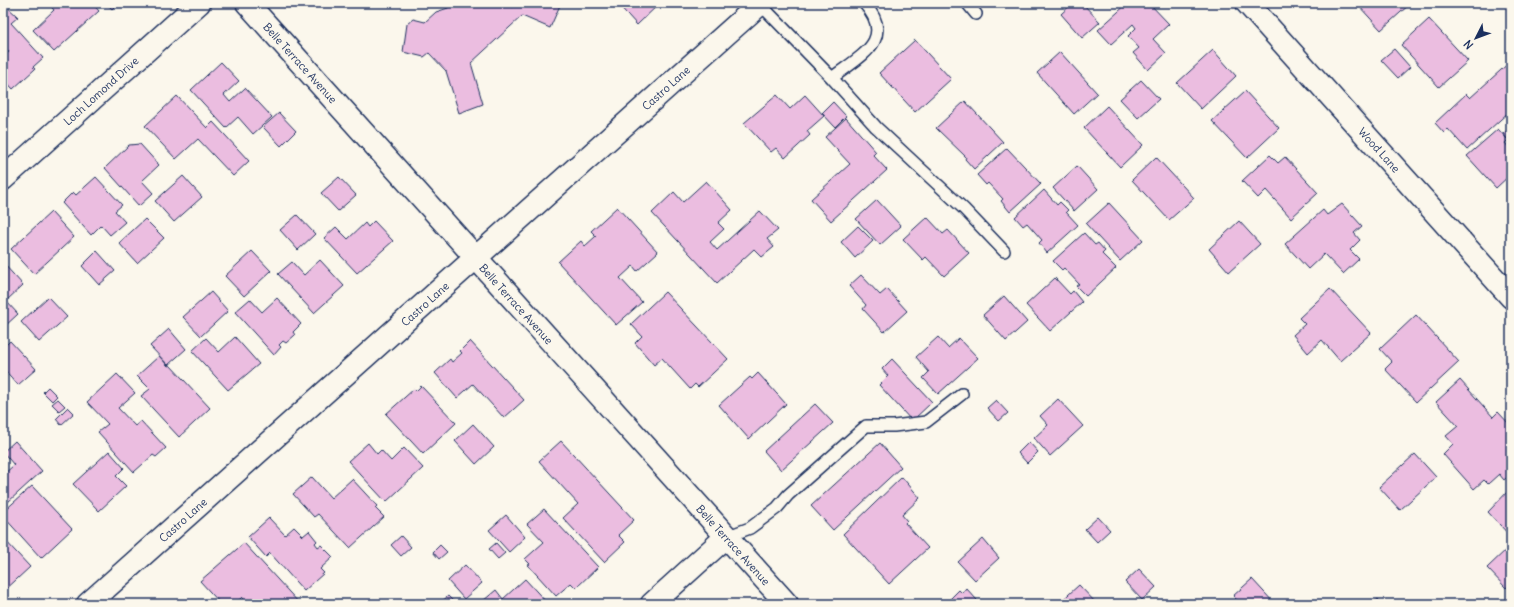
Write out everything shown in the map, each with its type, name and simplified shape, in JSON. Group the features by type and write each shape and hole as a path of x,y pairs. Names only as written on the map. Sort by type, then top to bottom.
{"street":[{"name":"Loch Lomond Drive","path":"3,179 199,3"},
{"name":"Belle Terrace Avenue","path":"247,3 475,259 787,604"},
{"name":"Castro Lane","path":"88,604 760,3"},
{"name":"Wood Lane","path":"1247,3 1511,297"},
{"path":"652,604 726,537"}],"lane":[{"path":"760,3 832,78 876,127 964,209 1004,251"},
{"path":"832,78 861,56 874,42 878,35 879,28 876,19 864,3"},
{"path":"967,3 976,14"},
{"path":"726,537 750,528 777,508 788,495 866,426 894,426 926,422 962,394"}],"building":[{"path":"3,3 18,17 11,23 43,58 33,67 35,69 13,89 3,78 3,57 9,52 3,45"},
{"path":"48,3 92,3 99,11 54,52 33,30 54,10"},
{"path":"106,3 118,3 112,9"},
{"path":"454,3 501,3 513,7 515,3 561,3 550,28 522,16 471,63 483,104 459,113 446,71 429,53 424,57 403,52 407,24 413,19 425,22 436,12 448,8"},
{"path":"617,3 660,3 637,25"},
{"path":"1073,3 1082,3 1100,22 1082,38 1061,14"},
{"path":"1128,3 1143,3 1144,5 1149,3 1169,24 1153,39 1166,53 1148,70 1133,53 1139,48 1128,36 1136,28 1133,24 1111,44 1098,30"},
{"path":"1361,3 1410,4 1381,30 1358,5"},
{"path":"1429,19 1468,61 1439,87 1401,45"},
{"path":"915,40 951,79 915,112 879,73"},
{"path":"1394,49 1410,67 1398,78 1381,60"},
{"path":"1213,50 1236,76 1201,109 1177,83"},
{"path":"1060,52 1097,93 1074,114 1037,73"},
{"path":"1511,61 1511,110 1467,150 1448,129 1444,133 1435,123 1466,94 1470,98"},
{"path":"221,62 239,81 224,95 230,102 245,88 272,117 253,134 238,117 226,128 191,90"},
{"path":"1141,80 1159,99 1138,118 1120,99"},
{"path":"1245,91 1279,128 1247,158 1212,121"},
{"path":"777,95 790,109 805,95 824,116 807,131 810,135 785,158 776,148 771,152 744,123"},
{"path":"177,96 207,128 213,122 249,161 233,176 198,139 176,159 145,126"},
{"path":"965,101 1003,142 974,169 965,159 966,157 936,128"},
{"path":"833,102 846,116 835,127 822,113"},
{"path":"1107,106 1143,145 1120,167 1084,128"},
{"path":"279,113 296,131 281,146 263,127"},
{"path":"846,118 876,152 873,155 887,170 831,221 811,199 850,164 825,137"},
{"path":"1511,127 1511,143 1503,134"},
{"path":"1498,129 1508,140 1505,143 1511,150 1511,174 1496,188 1467,156"},
{"path":"140,144 159,165 142,181 153,193 139,206 105,168 129,145"},
{"path":"1007,148 1041,184 1010,212 1001,201 1003,199 988,183 986,185 977,175"},
{"path":"1270,155 1278,163 1285,157 1318,193 1291,218 1266,190 1258,198 1242,181"},
{"path":"1156,157 1194,198 1169,220 1132,180"},
{"path":"1077,166 1098,189 1074,211 1053,188"},
{"path":"183,176 202,197 174,222 155,201"},
{"path":"96,177 122,205 115,211 125,222 110,235 101,225 91,235 62,203 73,192 76,195"},
{"path":"339,177 356,195 338,211 321,193"},
{"path":"706,181 732,210 718,223 724,229 710,242 717,250 760,211 778,230 767,239 774,247 762,257 754,249 717,283 652,213 674,192 683,202"},
{"path":"1044,190 1057,205 1060,202 1068,210 1066,212 1078,225 1047,253 1039,243 1042,240 1027,223 1023,226 1015,217"},
{"path":"877,200 901,226 880,245 856,219"},
{"path":"1109,203 1143,240 1120,261 1086,224"},
{"path":"1342,204 1362,226 1354,233 1360,240 1350,250 1359,259 1343,274 1324,254 1308,269 1285,244 1323,210 1327,215"},
{"path":"617,207 658,252 637,271 633,266 620,278 642,302 616,325 558,262 581,241 585,246 596,236 591,231"},
{"path":"51,212 74,237 34,274 11,249"},
{"path":"297,215 315,234 298,250 280,230"},
{"path":"927,217 943,234 948,230 969,253 944,276 926,257 923,260 903,239"},
{"path":"145,219 164,238 137,263 119,243"},
{"path":"374,221 393,241 357,273 324,238 336,227 348,239 365,223 368,227"},
{"path":"1239,221 1260,244 1229,272 1209,249"},
{"path":"858,226 873,241 855,258 841,242"},
{"path":"1084,233 1095,245 1098,243 1105,251 1102,254 1116,268 1086,296 1076,286 1079,284 1064,268 1062,270 1053,261"},
{"path":"97,251 115,271 99,285 82,266"},
{"path":"252,251 271,271 244,296 225,276"},
{"path":"320,260 344,286 314,313 278,274 292,262 304,275"},
{"path":"3,263 23,285 6,301 18,314 4,327"},
{"path":"861,275 880,295 887,289 907,311 884,332 863,309 866,305 849,286"},
{"path":"1055,278 1070,294 1073,291 1082,302 1050,331 1026,305"},
{"path":"1330,289 1371,333 1340,361 1322,340 1308,353 1293,335 1305,324 1299,318"},
{"path":"211,292 228,311 201,336 183,317"},
{"path":"665,292 728,359 698,387 695,384 690,389 662,358 654,365 635,343 642,336 631,324"},
{"path":"1004,296 1027,322 1006,341 983,315"},
{"path":"48,297 67,317 39,342 21,322"},
{"path":"277,298 301,324 293,332 295,335 286,343 283,341 279,345 281,347 274,355 235,312 250,299 262,312"},
{"path":"1416,315 1459,362 1416,402 1385,369 1392,362 1380,349"},
{"path":"169,329 186,349 168,365 150,346"},
{"path":"235,337 259,364 228,390 192,351 206,338 219,352"},
{"path":"938,337 948,348 959,338 978,358 938,394 923,378 929,372 916,357"},
{"path":"10,341 36,369 18,385 3,368 3,348"},
{"path":"470,341 524,400 504,418 473,384 457,398 435,373 450,359 452,362 462,353 460,351"},
{"path":"159,356 168,366 170,365 210,408 179,437 141,396 150,389 137,376"},
{"path":"892,359 932,402 912,421 879,385 888,376 882,369"},
{"path":"758,373 786,404 749,439 719,405 750,377 752,379"},
{"path":"117,374 135,393 118,408 135,426 141,421 166,448 156,457 153,455 134,472 98,432 108,424 87,402"},
{"path":"1460,380 1493,417 1498,412 1511,426 1511,474 1504,480 1499,474 1488,484 1484,480 1474,489 1443,454 1453,444 1446,436 1458,426 1436,402"},
{"path":"421,386 456,423 423,454 386,414 414,389 416,391"},
{"path":"48,387 57,396 52,401 43,392"},
{"path":"58,399 65,406 59,411 52,404"},
{"path":"1058,399 1083,426 1050,456 1034,438 1048,425 1040,416"},
{"path":"996,400 1008,413 999,421 987,408"},
{"path":"815,404 833,423 781,470 764,451"},
{"path":"68,407 74,413 61,425 56,419"},
{"path":"473,424 494,447 476,464 455,441"},
{"path":"15,441 42,471 8,502 3,497 3,475 14,465 3,452"},
{"path":"561,441 634,520 618,535 625,542 604,562 563,518 578,504 539,461"},
{"path":"1029,442 1038,452 1027,463 1018,453"},
{"path":"368,443 377,454 381,450 391,461 404,448 423,468 386,502 348,461"},
{"path":"880,443 901,467 833,530 811,506"},
{"path":"109,451 124,468 116,476 126,486 99,511 73,484"},
{"path":"1415,454 1436,477 1400,510 1379,487"},
{"path":"312,477 331,498 352,479 377,506 375,508 384,517 350,548 318,514 314,517 293,494"},
{"path":"902,477 920,498 902,515 907,521 905,523 928,548 889,584 843,534"},
{"path":"32,486 72,529 41,558 3,516 3,512"},
{"path":"1511,488 1511,537 1488,512"},
{"path":"544,509 598,567 576,588 571,583 556,596 528,565 530,564 525,559 544,542 527,524"},
{"path":"506,515 525,537 509,552 489,530"},
{"path":"1098,517 1110,530 1097,542 1085,529"},
{"path":"269,518 285,535 294,527 303,536 309,531 317,541 315,543 318,547 321,545 333,557 320,569 324,573 304,591 270,553 266,557 248,537"},
{"path":"401,536 411,547 401,556 391,545"},
{"path":"3,538 30,567 3,592"},
{"path":"983,539 999,558 975,580 958,562"},
{"path":"244,543 300,604 249,604 242,597 235,604 221,604 200,581"},
{"path":"496,543 505,553 498,559 489,549"},
{"path":"440,545 447,552 439,559 433,552"},
{"path":"1509,547 1511,549 1511,583 1506,588 1487,568"},
{"path":"465,565 482,583 464,599 448,581"},
{"path":"1139,569 1156,587 1142,600 1125,582"},
{"path":"525,579 548,604 486,604 483,601 496,590 503,599"},
{"path":"1252,579 1275,604 1241,604 1233,596"},
{"path":"1079,585 1097,604 1058,604"},
{"path":"966,588 977,600 973,604 945,604 959,590 962,593"},
{"path":"448,596 456,604 439,604"},
{"path":"1378,599 1383,604 1372,604"}]}
